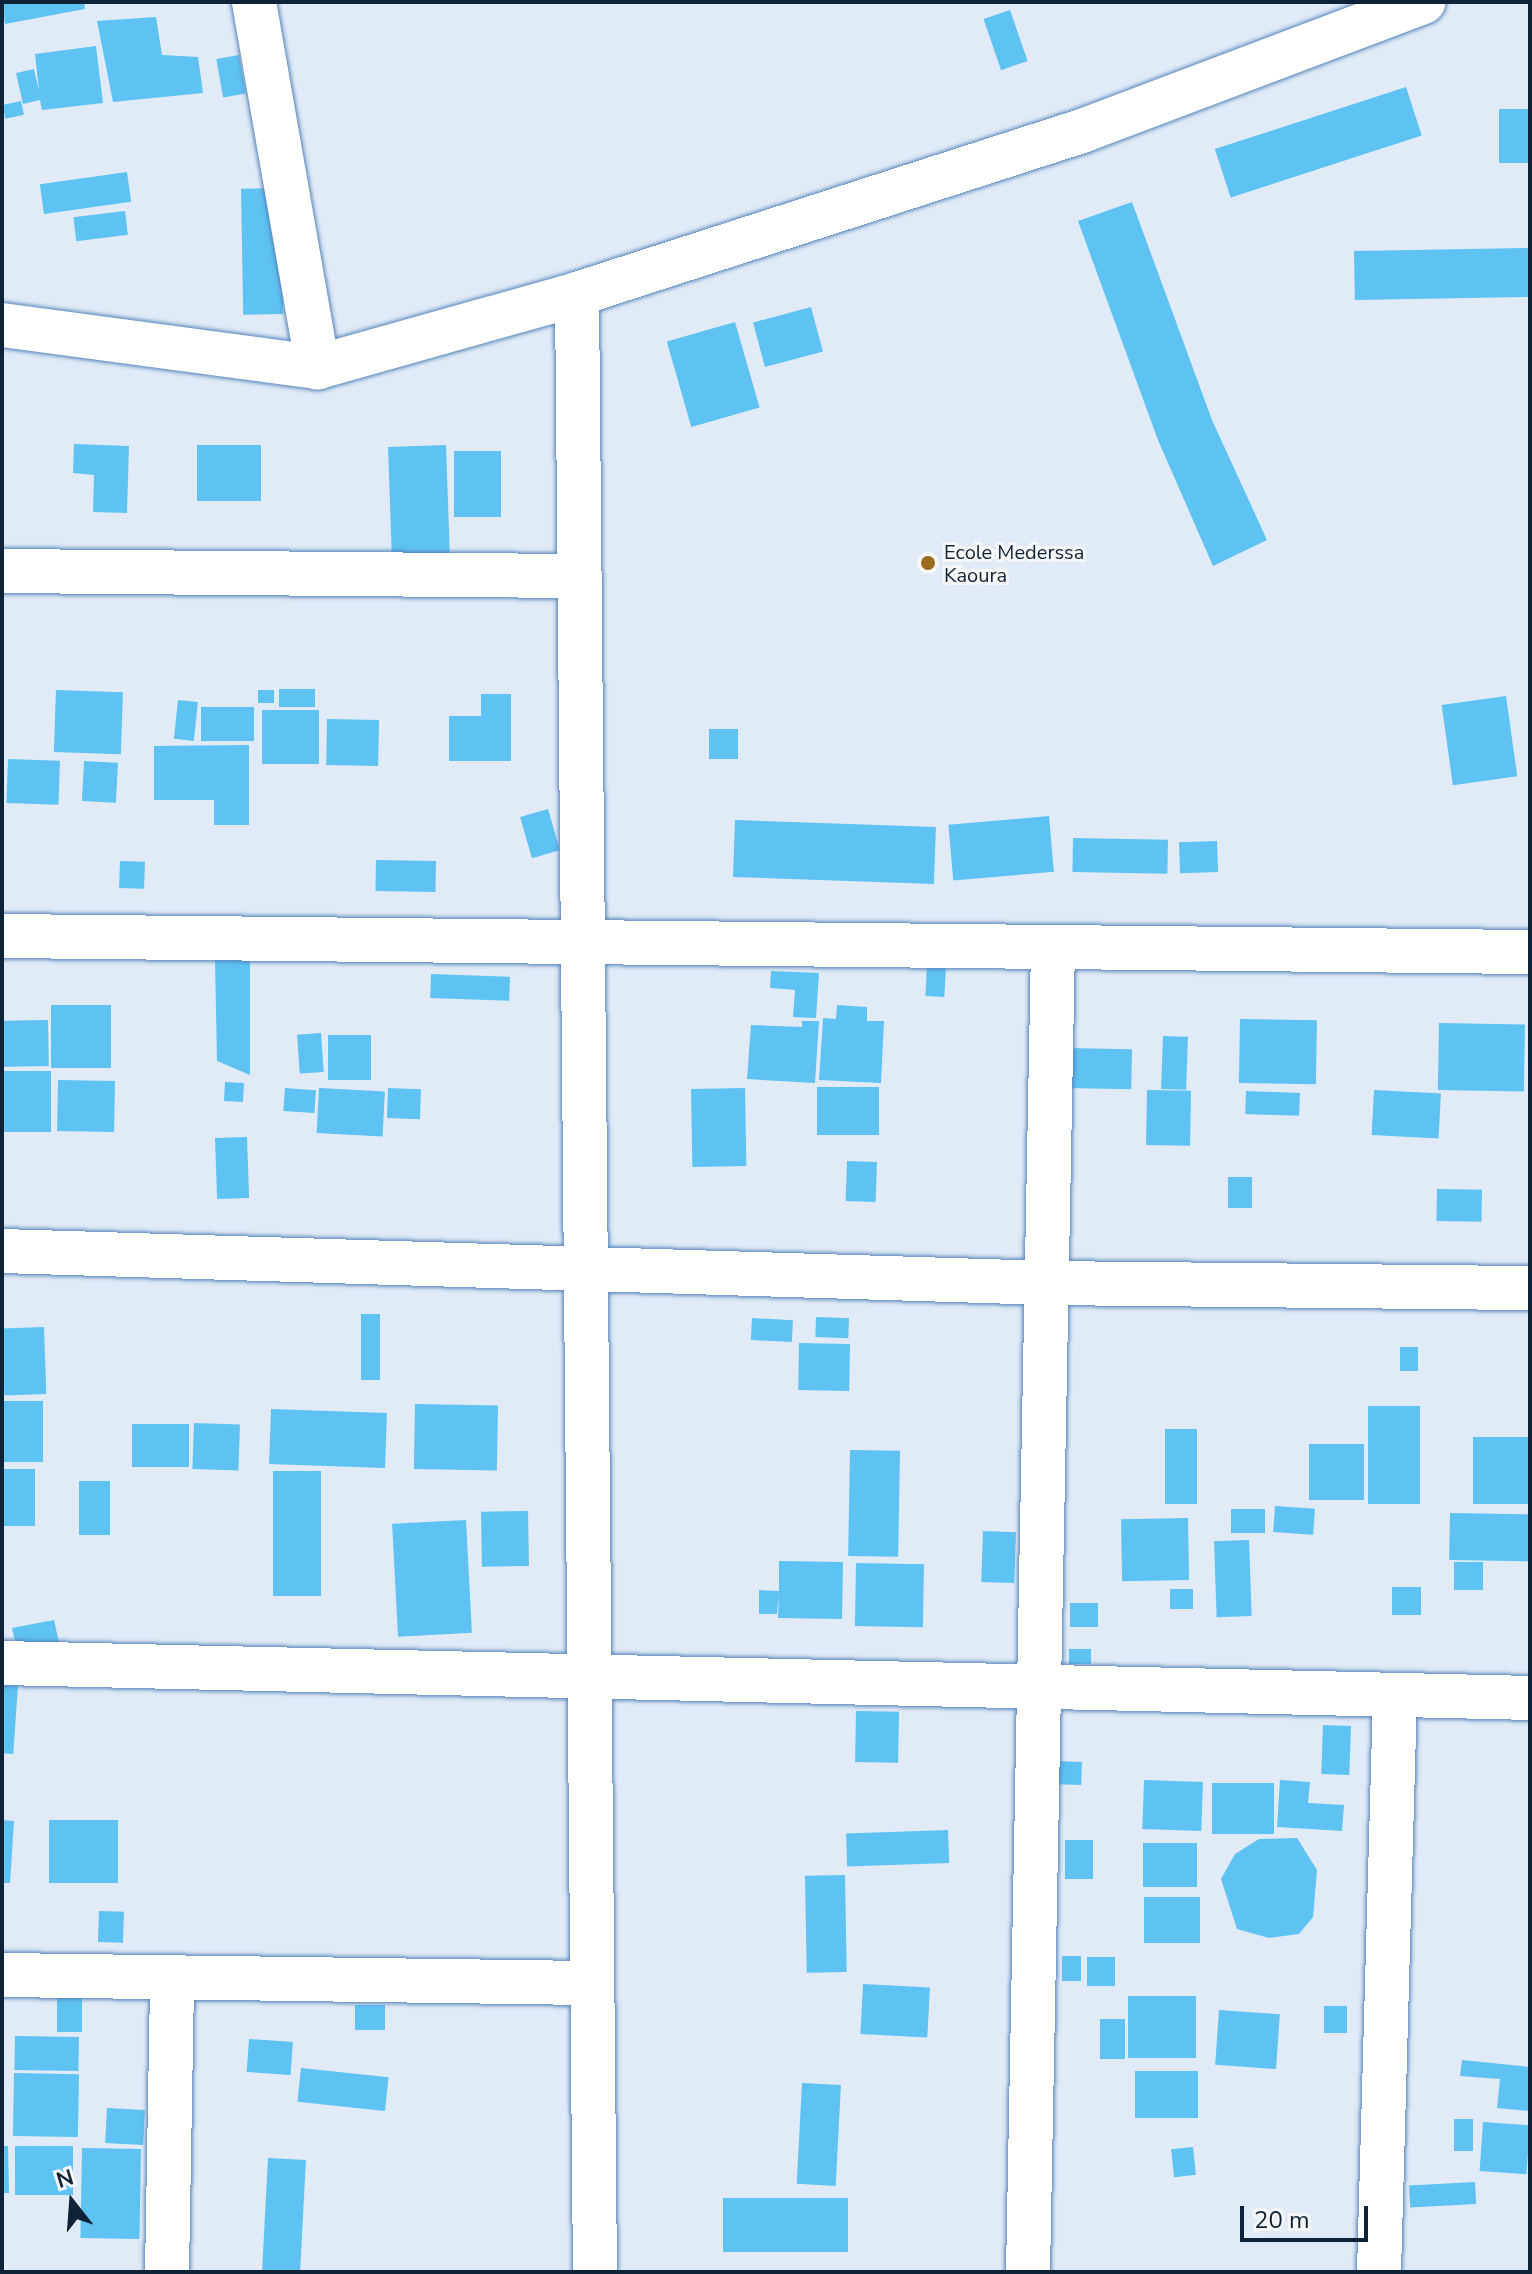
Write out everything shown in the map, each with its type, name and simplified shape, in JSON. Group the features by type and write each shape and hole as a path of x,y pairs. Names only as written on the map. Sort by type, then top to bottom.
{"street":[{"path":"254,2 318,367"},
{"path":"2,325 318,367 577,294 1082,131 1423,2"},
{"path":"577,294 595,2272"},
{"path":"2,571 580,576"},
{"path":"2,936 1530,952"},
{"path":"1028,2272 1053,947"},
{"path":"2,1251 586,1264 1047,1283 1530,1288"},
{"path":"2,1663 1530,1698"},
{"path":"1379,2272 1395,1695"},
{"path":"2,1975 592,1983"},
{"path":"167,2272 172,1977"}],"building":[{"path":"2,2 84,2 85,9 5,24"},
{"path":"1010,10 1028,61 1001,70 984,19"},
{"path":"156,17 162,55 198,57 203,93 113,102 97,21"},
{"path":"96,46 103,103 42,110 40,100 23,104 16,73 34,69 39,91 35,54"},
{"path":"239,55 246,93 223,97 216,59"},
{"path":"1406,87 1422,136 1231,198 1215,149"},
{"path":"21,101 24,115 5,119 2,105"},
{"path":"1499,109 1530,109 1530,163 1499,163"},
{"path":"127,172 131,202 44,214 40,184"},
{"path":"281,188 283,314 243,315 241,189"},
{"path":"1132,202 1212,420 1267,540 1213,566 1158,440 1078,221"},
{"path":"125,211 128,235 76,241 73,217"},
{"path":"1529,248 1530,297 1355,300 1354,251"},
{"path":"811,307 823,351 765,367 753,323"},
{"path":"735,322 760,408 691,427 667,342"},
{"path":"74,444 129,446 127,513 93,512 94,475 73,473"},
{"path":"197,445 261,445 261,501 197,501"},
{"path":"446,445 450,557 392,559 388,447"},
{"path":"454,451 501,451 501,517 454,517"},
{"path":"279,689 315,689 315,707 279,707"},
{"path":"56,690 123,692 121,754 54,752"},
{"path":"258,690 274,690 274,703 258,703"},
{"path":"481,694 511,694 511,761 449,761 449,716 481,716"},
{"path":"1506,696 1517,776 1453,785 1442,705"},
{"path":"178,700 198,702 194,741 174,739"},
{"path":"201,707 254,707 254,741 201,741"},
{"path":"262,710 319,710 319,764 262,764"},
{"path":"327,719 379,720 378,766 326,765"},
{"path":"709,729 738,729 738,759 709,759"},
{"path":"249,745 249,825 214,825 214,800 154,800 154,746"},
{"path":"8,759 60,761 58,805 6,803"},
{"path":"84,761 118,763 116,803 82,801"},
{"path":"548,809 560,850 532,858 520,817"},
{"path":"1049,816 1054,872 953,881 948,825"},
{"path":"735,820 936,827 934,884 733,877"},
{"path":"1073,838 1168,840 1167,874 1072,872"},
{"path":"1217,841 1218,872 1180,873 1179,842"},
{"path":"376,860 436,861 435,892 375,891"},
{"path":"120,861 145,862 144,889 119,888"},
{"path":"250,947 250,1075 217,1061 215,960"},
{"path":"927,965 946,966 944,997 925,996"},
{"path":"771,971 819,973 816,1018 793,1017 795,990 770,988"},
{"path":"431,974 510,977 509,1001 430,998"},
{"path":"51,1005 111,1005 111,1068 51,1068"},
{"path":"837,1005 867,1007 867,1021 884,1021 881,1083 819,1080 823,1018 836,1019"},
{"path":"1240,1019 1317,1020 1316,1084 1239,1083"},
{"path":"48,1020 49,1066 3,1067 2,1021"},
{"path":"802,1021 819,1021 815,1083 747,1079 751,1025 802,1027"},
{"path":"1439,1023 1525,1025 1524,1091 1438,1090"},
{"path":"321,1033 324,1072 300,1074 297,1035"},
{"path":"328,1035 371,1035 371,1080 328,1080"},
{"path":"1163,1036 1188,1037 1186,1090 1161,1089"},
{"path":"1067,1048 1132,1049 1131,1089 1066,1088"},
{"path":"2,1071 51,1071 51,1132 2,1132"},
{"path":"58,1080 115,1081 114,1132 57,1131"},
{"path":"225,1082 244,1083 243,1102 224,1101"},
{"path":"817,1087 879,1087 879,1135 817,1135"},
{"path":"285,1088 316,1090 314,1113 283,1111"},
{"path":"319,1088 385,1091 383,1136 317,1133"},
{"path":"388,1088 421,1089 420,1119 387,1118"},
{"path":"745,1088 746,1166 692,1167 691,1089"},
{"path":"1147,1090 1191,1091 1190,1146 1146,1145"},
{"path":"1374,1090 1441,1094 1439,1138 1372,1135"},
{"path":"1246,1091 1300,1093 1299,1116 1245,1114"},
{"path":"247,1137 249,1198 217,1199 215,1138"},
{"path":"847,1161 877,1162 876,1202 846,1201"},
{"path":"1228,1177 1252,1177 1252,1208 1228,1208"},
{"path":"1437,1189 1482,1190 1481,1222 1436,1221"},
{"path":"361,1314 380,1314 380,1380 361,1380"},
{"path":"816,1317 849,1318 848,1338 815,1337"},
{"path":"752,1318 793,1320 792,1342 751,1340"},
{"path":"44,1327 46,1394 4,1395 2,1328"},
{"path":"799,1343 850,1344 849,1391 798,1390"},
{"path":"1400,1347 1418,1347 1418,1371 1400,1371"},
{"path":"2,1401 43,1401 43,1462 2,1462"},
{"path":"415,1404 498,1405 497,1470 414,1469"},
{"path":"1368,1406 1420,1406 1420,1504 1368,1504"},
{"path":"271,1409 387,1413 385,1468 269,1464"},
{"path":"194,1423 240,1425 238,1471 192,1469"},
{"path":"132,1424 189,1424 189,1467 132,1467"},
{"path":"1165,1429 1197,1429 1197,1504 1165,1504"},
{"path":"1473,1437 1530,1437 1530,1504 1473,1504"},
{"path":"1309,1444 1364,1444 1364,1500 1309,1500"},
{"path":"850,1450 900,1451 898,1557 848,1556"},
{"path":"2,1469 35,1469 35,1526 2,1526"},
{"path":"273,1471 321,1471 321,1596 273,1596"},
{"path":"79,1481 110,1481 110,1535 79,1535"},
{"path":"1275,1506 1315,1509 1313,1535 1273,1532"},
{"path":"1231,1509 1265,1509 1265,1533 1231,1533"},
{"path":"528,1511 529,1566 482,1567 481,1512"},
{"path":"1450,1513 1530,1514 1529,1561 1449,1560"},
{"path":"1188,1518 1189,1580 1122,1581 1121,1519"},
{"path":"466,1520 472,1633 398,1637 392,1524"},
{"path":"983,1531 1016,1532 1014,1583 981,1582"},
{"path":"1249,1540 1252,1616 1217,1617 1214,1541"},
{"path":"779,1561 843,1562 842,1619 778,1618 779,1594 777,1614 759,1614 759,1590 779,1591"},
{"path":"1454,1562 1483,1562 1483,1590 1454,1590"},
{"path":"856,1563 924,1564 923,1627 855,1626"},
{"path":"1392,1587 1421,1587 1421,1615 1392,1615"},
{"path":"1170,1589 1193,1589 1193,1609 1170,1609"},
{"path":"1070,1603 1098,1603 1098,1627 1070,1627"},
{"path":"54,1620 61,1652 17,1650 12,1628"},
{"path":"1069,1649 1091,1649 1091,1664 1069,1664"},
{"path":"2,1685 18,1686 13,1754 2,1753"},
{"path":"856,1711 899,1712 898,1763 855,1762"},
{"path":"1323,1725 1351,1726 1349,1775 1321,1774"},
{"path":"1054,1761 1082,1762 1081,1785 1053,1784"},
{"path":"1144,1780 1203,1782 1201,1831 1142,1829"},
{"path":"1280,1780 1310,1782 1308,1803 1344,1805 1342,1831 1277,1827"},
{"path":"1212,1783 1274,1783 1274,1834 1212,1834"},
{"path":"2,1820 14,1821 10,1883 2,1883"},
{"path":"49,1820 118,1820 118,1883 49,1883"},
{"path":"948,1830 949,1863 847,1867 846,1834"},
{"path":"1297,1838 1317,1870 1313,1917 1299,1934 1269,1938 1237,1929 1221,1879 1235,1854 1259,1839"},
{"path":"1065,1840 1093,1840 1093,1879 1065,1879"},
{"path":"1143,1843 1197,1843 1197,1887 1143,1887"},
{"path":"845,1875 847,1972 807,1973 805,1876"},
{"path":"1144,1897 1200,1897 1200,1943 1144,1943"},
{"path":"99,1911 124,1912 123,1943 98,1942"},
{"path":"1062,1956 1081,1956 1081,1981 1062,1981"},
{"path":"1087,1957 1115,1957 1115,1986 1087,1986"},
{"path":"863,1984 930,1988 927,2037 860,2034"},
{"path":"57,1989 82,1989 82,2032 57,2032"},
{"path":"1128,1996 1196,1996 1196,2058 1128,2058"},
{"path":"355,2005 385,2005 385,2030 355,2030"},
{"path":"1324,2006 1347,2006 1347,2033 1324,2033"},
{"path":"1219,2010 1280,2014 1276,2069 1215,2065"},
{"path":"1100,2019 1125,2019 1125,2059 1100,2059"},
{"path":"15,2036 79,2037 78,2071 14,2070"},
{"path":"249,2039 293,2042 291,2075 247,2072"},
{"path":"1462,2060 1530,2067 1530,2111 1497,2108 1500,2079 1460,2076"},
{"path":"301,2068 389,2077 385,2111 297,2102"},
{"path":"1135,2071 1198,2071 1198,2118 1135,2118"},
{"path":"14,2073 79,2074 78,2137 13,2136"},
{"path":"802,2083 841,2085 836,2186 797,2184"},
{"path":"107,2108 145,2110 143,2145 105,2143"},
{"path":"1454,2119 1473,2119 1473,2151 1454,2151"},
{"path":"1483,2122 1530,2125 1526,2174 1480,2171"},
{"path":"2,2146 8,2146 9,2193 2,2193"},
{"path":"15,2146 73,2146 73,2195 15,2195"},
{"path":"1193,2147 1196,2175 1174,2177 1171,2149"},
{"path":"82,2148 141,2149 139,2239 80,2238"},
{"path":"268,2158 306,2160 300,2272 262,2272"},
{"path":"1475,2182 1476,2204 1410,2207 1409,2185"},
{"path":"723,2198 848,2198 848,2252 723,2252"}],"place":[{"name":"Ecole Mederssa Kaoura","path":"928,563"}]}
